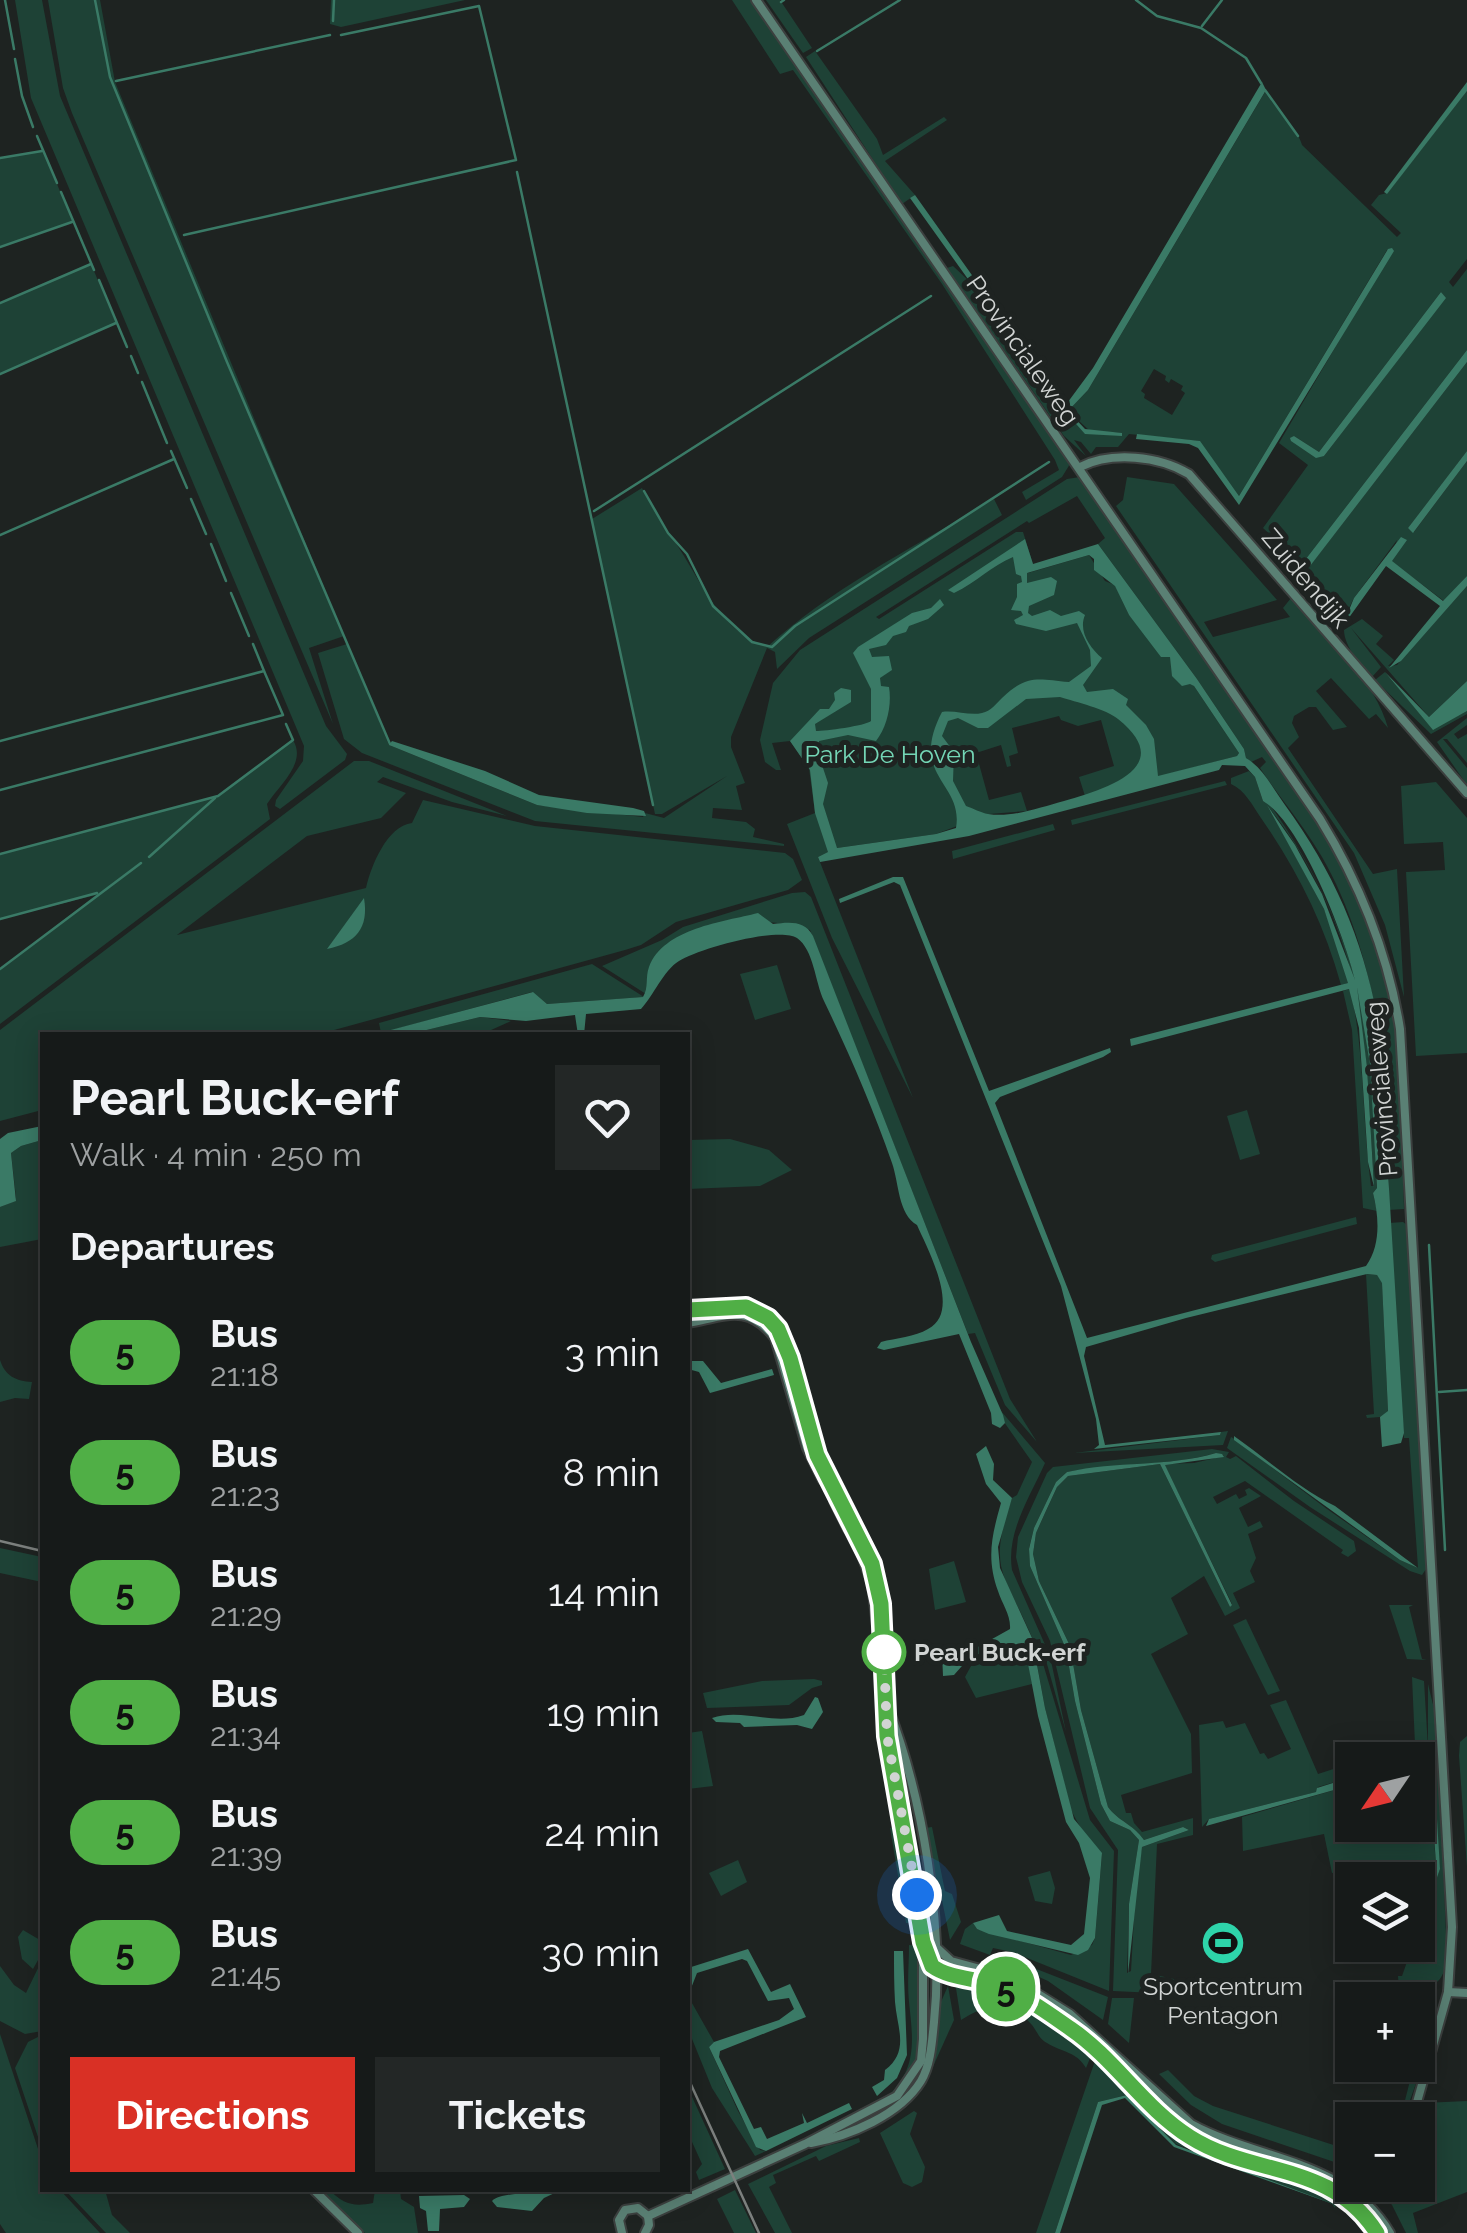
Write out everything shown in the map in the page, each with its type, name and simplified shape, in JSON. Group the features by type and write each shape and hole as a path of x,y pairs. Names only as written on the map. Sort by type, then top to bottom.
{"street":[{"name":"Provincialeweg","path":"756,0 1330,835 1367,906 1394,994 1400,1029 1452,1927 1448,1992 1417,2102"},
{"name":"Zuidendijk","path":"1080,467 1115,457 1169,464 1189,474 1467,793"},
{"path":"648,2216 805,2144 898,2096 921,2061 923,1942 887,1736 881,1604 875,1572 817,1455 784,1337 768,1318 746,1307 690,1310"},
{"path":"690,1323 745,1314 765,1325 775,1338 809,1454 868,1570 884,1672"},
{"path":"805,2144 870,2122 914,2092 929,2062 936,1997 934,1912 917,1804 887,1703"},
{"path":"923,1942 935,1967 1000,1986 1074,2030 1170,2122 1192,2138 1315,2180 1356,2208 1377,2233"},
{"path":"936,1948 958,1963 995,1973 1030,1989 1070,2014 1191,2124 1335,2179"},
{"path":"923,1976 935,1967 958,1963"},
{"path":"936,1997 942,1983 958,1976"},
{"path":"1448,1992 1467,1994"},
{"path":"316,2192 358,2233"},
{"path":"1356,2208 1361,2202"},
{"path":"1365,2202 1390,2233"},
{"path":"618,2232 619,2218 628,2209 638,2208 648,2216"},
{"path":"646,2233 648,2216"}],"green space":[{"path":"15,0 42,0 60,96 326,726 347,754 345,760 280,809 275,806 276,800 303,761 304,746 31,98"},
{"path":"48,0 100,0 115,82 344,636 309,648 333,724 72,113 63,88"},
{"path":"331,0 465,0 341,27 330,24"},
{"path":"732,0 750,0 1061,444 1070,464 1062,477 1026,500 1022,492 1059,470 1055,460 942,284 793,70 780,74"},
{"path":"766,0 780,0 812,48 803,53"},
{"path":"815,51 877,139 883,155 944,117 947,120 885,161 915,195 902,204 806,57"},
{"path":"1467,91 1467,259 1449,282 1453,287 1467,269 1467,350 1302,564 1263,528 1308,465 1279,443 1393,249 1387,250 1239,496 1199,441 1129,434 1118,447 1096,447 1091,454 1074,440 1086,456 1064,436 947,268 953,266 969,281 1053,398 1085,433 1121,433 1090,431 1068,411 1088,390 1265,92 1302,145 1397,237 1401,233 1371,205 1379,195 1387,193","holes":["1441,292 1445,298 1324,456 1292,441 1294,436 1319,452","1154,369 1166,376 1169,383 1171,379 1183,386 1181,390 1185,393 1172,415 1144,398 1141,391"]},
{"path":"43,151 73,222 0,247 0,158"},
{"path":"91,264 116,323 0,374 0,303"},
{"path":"1467,362 1467,451 1408,528 1414,532 1467,461 1467,576 1444,601 1391,561 1397,540 1354,598 1342,622 1338,611 1306,571"},
{"name":"Park De Hoven","path":"1080,477 1322,826 1352,879 1384,967 1393,1007 1404,1209 1388,1210 1388,1121 1378,1028 1357,939 1342,896 1315,846 1260,768 1266,762 1262,757 1251,762 1246,758 1244,749 1197,679 1098,544 1105,538 1077,496 1027,521 876,617 879,619 1016,532 1023,532 1033,564 1028,573 1089,555 1105,581 1115,585 1129,615 1194,686 1239,753 1085,796 1079,777 1114,766 1101,720 1078,726 1059,716 1012,728 1018,753 1009,756 1011,766 1007,767 1001,745 976,753 989,800 1021,792 1027,811 989,814 936,834 837,848 818,857 913,1098 832,938 787,824 815,813 809,768 790,741 772,743 781,770 765,762 760,740 773,683 800,650 1067,479"},
{"path":"1127,477 1174,484 1277,600 1204,622 1213,637 1290,617 1283,608 1291,598 1334,641 1373,694 1388,728 1376,714 1369,719 1331,678 1316,691 1347,727 1333,730 1316,707 1309,707 1294,716 1292,723 1299,737 1288,748 1373,874 1397,869 1404,997 1385,925 1354,853 1116,506 1123,500"},
{"path":"642,488 718,609 739,632 767,647 848,586 994,499 1002,515 809,638 777,669 775,652 767,648 731,737 745,783 736,786 742,810 713,808 712,818 746,822 755,829 753,837 784,846 535,821 362,753 344,739 318,653 347,644 389,745 537,805 643,817 645,813 664,818 727,776 662,814 655,814 592,519"},
{"path":"1467,586 1467,681 1429,717 1351,628 1381,667 1372,677 1350,649 1344,630 1362,619 1383,636 1376,644 1394,660 1388,666 1397,665"},
{"path":"1385,672 1433,729 1467,714 1431,734 1375,680"},
{"path":"1467,718 1467,725 1454,734 1458,739 1467,734 1467,763 1443,739 1467,768 1467,785 1437,742"},
{"path":"293,740 297,757 267,804 270,819 0,1024 0,969 96,895 0,919 0,854 218,796"},
{"path":"354,761 369,761 507,816 452,802 383,777 377,782 406,793 381,818 307,836 177,935 366,888 382,848 395,831 412,823 423,800 535,826 785,853 793,859 802,880 788,890 676,922 641,945 327,1032 40,1032 40,1111 0,1121 0,1030"},
{"path":"1249,771 1255,777 1263,801 1268,802 1308,866 1321,889 1270,809 1324,909 1348,983 1341,985 1318,919 1286,857 1248,798 1231,784 1231,778"},
{"path":"1225,781 1227,785 1072,825 1071,820"},
{"path":"1436,782 1467,818 1467,1053 1416,1056 1406,872 1445,870 1443,842 1404,844 1401,786"},
{"path":"1053,824 1055,830 953,859 952,851"},
{"path":"805,892 811,897 1010,1399 1037,1442 1005,1405 975,1333 968,1334 810,930 751,922 686,935 656,957 646,994 602,966 683,927"},
{"path":"1323,895 1340,933 1356,981"},
{"path":"592,964 644,997 547,1004 532,992 385,1032 381,1032 379,1023"},
{"path":"777,965 791,1009 755,1020 740,974"},
{"path":"1355,987 1370,1052 1377,1188 1373,1193 1377,1211 1363,1208 1352,1030 1343,991 1351,992 1356,1016 1368,1162 1374,1186 1367,1067"},
{"path":"480,1017 511,1021 487,1032 418,1032"},
{"path":"1247,1110 1260,1154 1240,1160 1227,1116"},
{"path":"730,1139 769,1150 792,1170 760,1186 690,1189 690,1140"},
{"path":"40,1141 40,1239 0,1247 0,1207 16,1197 11,1153"},
{"path":"1356,1217 1357,1224 1215,1262 1211,1259 1212,1255"},
{"path":"1389,1223 1407,1225 1425,1530 1426,1569 1422,1575 1310,1507 1227,1448 1231,1437 1327,1509 1400,1560 1418,1568 1409,1438 1404,1438"},
{"path":"1366,1274 1377,1275 1382,1282 1388,1412 1367,1418 1366,1415 1374,1414"},
{"path":"0,1360 12,1377 32,1382 29,1399 0,1402"},
{"path":"1001,1411 1045,1463 1016,1528 1012,1570 1050,1656 1066,1732 1040,1639 1033,1640 1008,1586 1000,1558 1012,1498 1032,1462 1004,1422"},
{"path":"1228,1431 1223,1445 1074,1453 1220,1435"},
{"path":"1212,1449 1229,1452 1226,1457 1236,1456 1354,1541 1356,1551 1348,1557 1245,1481 1213,1497 1217,1504 1236,1494 1239,1499 1247,1495 1245,1490 1249,1488 1261,1496 1239,1508 1248,1527 1260,1521 1263,1527 1248,1534 1256,1558 1250,1571 1255,1582 1233,1593 1240,1608 1225,1616 1204,1576 1171,1598 1188,1634 1151,1654 1191,1734 1192,1773 1121,1795 1126,1813 1131,1813 1142,1832 1193,1818 1193,1835 1157,1844 1151,1974 1197,1984 1197,1988 1188,1990 1197,1990 1198,1995 1113,1991 1118,1850 1090,1808 1050,1641 1022,1582 1016,1557 1018,1537 1053,1467","holes":["1216,1453 1224,1456 1164,1464 1232,1604 1230,1607 1160,1464 1068,1476 1057,1487 1036,1533 1033,1554 1039,1581 1070,1646 1081,1710 1108,1807 1144,1840 1183,1827 1189,1830 1142,1847 1131,1971 1127,1973 1129,1904 1139,1840 1130,1830 1110,1821 1101,1804 1066,1649 1030,1566 1029,1548 1056,1482 1067,1472"]},
{"path":"0,1548 40,1557 40,1582 0,1573"},
{"path":"954,1561 966,1602 935,1610 929,1569"},
{"path":"1389,1605 1413,1605 1409,1607 1422,1659 1427,1660 1407,1659"},
{"path":"1246,1619 1280,1691 1268,1695 1233,1625"},
{"path":"1038,1647 1090,1820 1114,1851 1109,1991 1012,1952 993,1948 990,1955 960,1944 965,1929 973,1923 977,1929 1071,1955 1092,1945 1095,1938 1102,1854 1071,1810 1045,1708 1034,1648"},
{"path":"1026,1650 1032,1684 976,1698 965,1677 971,1666"},
{"path":"1412,1677 1424,1681 1428,1742 1415,1742"},
{"path":"762,1681 822,1681 822,1685 789,1705 707,1708 703,1693"},
{"path":"1428,1684 1437,1721 1447,1958 1435,1983 1398,1982 1407,1962 1435,1962 1435,1884 1440,1869 1435,1821 1435,1742 1428,1742"},
{"path":"1286,1700 1318,1774 1335,1768 1335,1782 1318,1787 1316,1792 1209,1819 1202,1827 1199,1725 1223,1721 1226,1728 1245,1723 1260,1754 1268,1759 1291,1749 1270,1705"},
{"path":"702,1731 713,1786 690,1789 690,1733"},
{"path":"1467,1736 1467,1867 1459,1756 1460,1742"},
{"path":"1335,1790 1335,1842 1434,1842 1436,1863 1335,1862 1332,1873 1324,1834 1243,1851 1242,1817"},
{"path":"899,1826 918,1937 912,1935 911,1923 906,1923 890,1828"},
{"path":"932,1827 945,1891 952,1894 961,1922 950,1940 942,1900 933,1887 925,1828"},
{"path":"738,1860 747,1882 721,1896 709,1873"},
{"path":"1050,1871 1055,1888 1052,1904 1035,1901 1028,1877"},
{"path":"23,1930 40,1940 40,1957 33,1969 22,1959 18,1937"},
{"path":"909,1945 918,1946 920,2054 908,2081 887,2101 904,2076 911,2053"},
{"path":"998,1954 1108,1997 1103,2020 1048,1981 997,1958"},
{"path":"40,1964 40,2031 25,2034 0,2021 0,1966 14,1985 26,1993"},
{"path":"969,1981 1019,1999 1065,2029 1093,2051 1086,2068 1073,2055 1044,2041 1015,2011 989,2008 961,2020 955,1982"},
{"path":"948,1986 954,2020 931,2071 940,2004"},
{"path":"1112,1998 1134,1998 1129,2043 1108,2024"},
{"path":"690,2000 714,2042 709,2047 738,2111 760,2150 766,2151 755,2156 712,2088 690,2034"},
{"path":"0,2034 40,2155 40,2192 62,2192 100,2233 6,2233 0,2224"},
{"path":"40,2036 40,2143 15,2068 28,2042"},
{"path":"1097,2055 1191,2143 1295,2181 1294,2184 1336,2202 1335,2208 1176,2144 1127,2095 1098,2102 1055,2233 1036,2233"},
{"path":"1168,2070 1194,2096 1213,2106 1335,2145 1335,2162 1222,2124 1191,2105 1159,2074"},
{"path":"1410,2082 1416,2082 1409,2102 1405,2102"},
{"path":"690,2092 725,2169 699,2180 696,2172 702,2164 690,2137"},
{"path":"1467,2101 1467,2192 1413,2213 1418,2233 1406,2233 1389,2202 1435,2202 1435,2102"},
{"path":"914,2111 917,2113 910,2134 925,2167 922,2182 912,2187 903,2183 880,2133"},
{"path":"859,2138 860,2142 819,2161 816,2156 773,2175 776,2183 769,2187 792,2233 775,2233 748,2184 826,2146"},
{"path":"735,2190 756,2233 734,2233 717,2199"},
{"path":"67,2192 106,2192 112,2215 130,2233 106,2233"},
{"path":"319,2192 332,2192 344,2201 360,2205 373,2203 375,2192 400,2192 401,2199 414,2207 418,2233 365,2233"}],"shaded area":[{"path":"1262,82 1266,90 1088,390 1068,411 1085,429 1122,436 1085,434 1053,398 910,198 915,195 1065,406 1093,368"},
{"path":"1467,82 1467,91 1387,194 1384,192"},
{"path":"1392,248 1394,251 1239,505 1198,448 1136,439 1137,434 1200,441 1239,496"},
{"path":"1441,292 1446,298 1324,456 1316,458 1291,441 1294,436 1319,452"},
{"path":"1467,350 1467,362 1307,570 1338,611 1334,614 1267,535 1270,533 1302,564"},
{"path":"1467,451 1467,461 1413,533 1408,528"},
{"path":"1401,537 1407,540 1392,561 1443,601 1467,576 1467,586 1401,661 1389,668 1440,606 1386,566 1348,619 1347,615 1354,598"},
{"path":"1025,539 1033,564 1098,544 1197,679 1244,749 1246,758 1257,767 1303,831 1333,883 1356,937 1379,1026 1404,1433 1401,1443 1382,1447 1380,1417 1388,1411 1382,1283 1377,1275 1367,1274 1086,1347 1084,1356 1105,1445 1221,1432 1094,1449 1099,1445 1096,1419 1061,1286 900,885 894,882 840,903 839,899 893,877 903,877 989,1091 1110,1048 1111,1052 1103,1057 1000,1097 995,1103 1087,1338 1366,1266 1376,1240 1373,1193 1377,1188 1370,1064 1357,987 1367,1067 1374,1187 1368,1162 1359,1028 1349,989 1131,1046 1130,1039 1348,983 1324,909 1267,805 1322,894 1355,980 1320,883 1292,832 1277,813 1263,801 1255,777 1245,766 1222,765 1219,770 969,836 820,862 818,857 828,852 815,813 810,770 790,741 820,709 829,709 835,700 834,693 841,688 851,690 851,702 815,724 816,731 871,721 871,689 853,653 858,647 912,613 931,608 940,599 944,605 928,619 893,636 886,645 869,649 872,657 889,656 892,670 880,678 881,686 889,687 890,701 886,723 876,741 848,735 819,741 818,753 828,783 823,804 837,848 956,828 956,812 931,751 942,712 985,712 1026,682 1069,682 1091,666 1090,650 1077,623 1046,631 1016,624 1014,620 1023,615 1011,610 1017,584 1022,582 1013,557 954,593 948,590","holes":["1089,555 1094,559 1094,570 1115,586 1129,615 1161,657 1170,657 1172,676 1182,686 1194,686 1239,753 1237,756 1158,776 1154,739 1126,705 1128,699 1113,689 1087,692 1083,685 1102,658 1086,639 1085,615 1079,611 1061,616 1050,610 1032,616 1028,613 1029,606 1054,595 1057,581 1051,577 1027,583 1027,573","1060,697 1113,715 1135,736 1141,750 1138,763 1129,774 1099,790 1017,813 988,814 966,806 953,781 954,752 942,736 948,721 958,718 978,728 988,728 1026,699"]},
{"path":"1385,672 1429,717 1467,681 1467,711 1433,730"},
{"path":"392,741 485,771 539,795 633,808 644,811 646,816 537,805 389,745"},
{"path":"364,898 364,918 358,932 346,943 327,949"},
{"path":"758,913 773,924 801,925 813,936 1003,1415 1005,1423 1000,1428 992,1424 959,1334 884,1350 877,1348 881,1342 911,1336 938,1321 942,1295 928,1249 903,1206 885,1142 824,1001 811,958 797,938 757,937 689,956 668,971 641,1009 586,1014 584,1032 578,1032 575,1015 526,1021 480,1017 418,1032 383,1032 533,992 547,1004 643,997 649,967 667,943 712,924"},
{"path":"40,1126 40,1141 11,1153 16,1201 0,1207 0,1139 8,1133"},
{"path":"690,1361 703,1361 721,1383 772,1369 774,1375 710,1393 699,1372 690,1370"},
{"path":"1234,1436 1418,1568 1400,1560 1234,1440"},
{"path":"986,1446 994,1464 993,1480 1012,1498 998,1547 1000,1568 1032,1638 1045,1708 1074,1819 1102,1853 1095,1938 1088,1950 1078,1955 989,1934 973,1923 999,1915 1007,1931 1071,1945 1084,1934 1090,1878 1079,1843 1066,1822 1038,1716 1024,1643 969,1658 954,1675 943,1676 942,1652 976,1648 1010,1629 991,1557 1001,1503 986,1484 976,1454"},
{"path":"1216,1453 1224,1457 1165,1465 1230,1607 1160,1464 1068,1476 1057,1487 1036,1533 1033,1554 1039,1581 1070,1646 1081,1710 1108,1807 1144,1840 1183,1827 1189,1830 1142,1847 1128,1974 1129,1904 1139,1840 1130,1830 1110,1821 1101,1804 1066,1649 1030,1566 1029,1549 1034,1528 1056,1482 1067,1472"},
{"path":"815,1697 823,1712 812,1729 797,1725 744,1727 712,1718 793,1718 804,1715"},
{"path":"1335,1782 1335,1790 1206,1826 1209,1819 1316,1792 1317,1788"},
{"path":"1435,1785 1440,1869 1435,1884"},
{"path":"748,1949 771,1992 790,1984 806,2017 720,2051 719,2057 754,2129 761,2127 767,2139 804,2123 802,2113 807,2123 849,2103 852,2109 766,2151 756,2147 709,2047 779,2020 794,2009 789,1998 768,2001 747,1961 742,1959 697,1973 690,1991 690,1967"},
{"path":"894,1951 903,1951 907,2055 897,2078 877,2096 872,2087 884,2080 885,2070 900,2047"},
{"path":"1127,2095 1176,2145 1333,2204 1174,2147 1125,2098 1102,2105 1060,2233 1055,2233 1098,2102"},
{"path":"557,2192 544,2198 532,2211 497,2207 492,2201"},
{"path":"464,2195 470,2199 464,2207 440,2209 439,2231 428,2231 426,2211 420,2208 419,2196"}],"waterway":[{"path":"5,0 14,49"},
{"path":"95,0 110,77 390,744"},
{"path":"333,21 334,0"},
{"path":"817,51 900,0"},
{"path":"1136,0 1157,16 1201,28 1246,58 1261,83"},
{"path":"1202,26 1222,0"},
{"path":"184,235 516,160 479,6 341,35"},
{"path":"116,81 330,35"},
{"path":"15,59 33,127"},
{"path":"1265,90 1298,136"},
{"path":"37,136 57,183"},
{"path":"0,158 42,151"},
{"path":"517,172 653,805"},
{"path":"61,192 94,270"},
{"path":"0,247 72,222"},
{"path":"0,303 91,264"},
{"path":"99,280 127,347"},
{"path":"594,511 931,296"},
{"path":"0,374 116,323"},
{"path":"131,356 138,373"},
{"path":"142,382 167,443"},
{"path":"171,451 187,488"},
{"path":"0,535 174,459"},
{"path":"644,491 668,533 687,554 713,606 752,642 772,647 795,626 1049,462"},
{"path":"191,499 206,534"},
{"path":"211,544 226,581"},
{"path":"231,593 249,636"},
{"path":"0,741 264,671 253,644"},
{"path":"0,790 283,715 264,671"},
{"path":"0,854 218,796 293,740 286,724"},
{"path":"149,857 215,798"},
{"path":"0,969 141,863"},
{"path":"0,919 97,893"},
{"path":"1429,1245 1445,1550"},
{"path":"1439,1392 1467,1390"}],"railway":[{"path":"0,1541 40,1551"},
{"path":"690,2082 759,2233"}],"bus line":[{"name":"5","path":"690,1310 746,1307 768,1318 784,1337 817,1455 872,1564 881,1604 887,1736 923,1942 932,1966 950,1975 1000,1986 1022,1997 1074,2030 1170,2122 1192,2138 1315,2180 1344,2197 1377,2233"}],"place":[{"name":"Pearl Buck-erf","path":"884,1652"},
{"name":"Sportcentrum Pentagon","path":"1223,1943"}],"route":[{"path":"884,1652 887,1736 917,1895"}]}
